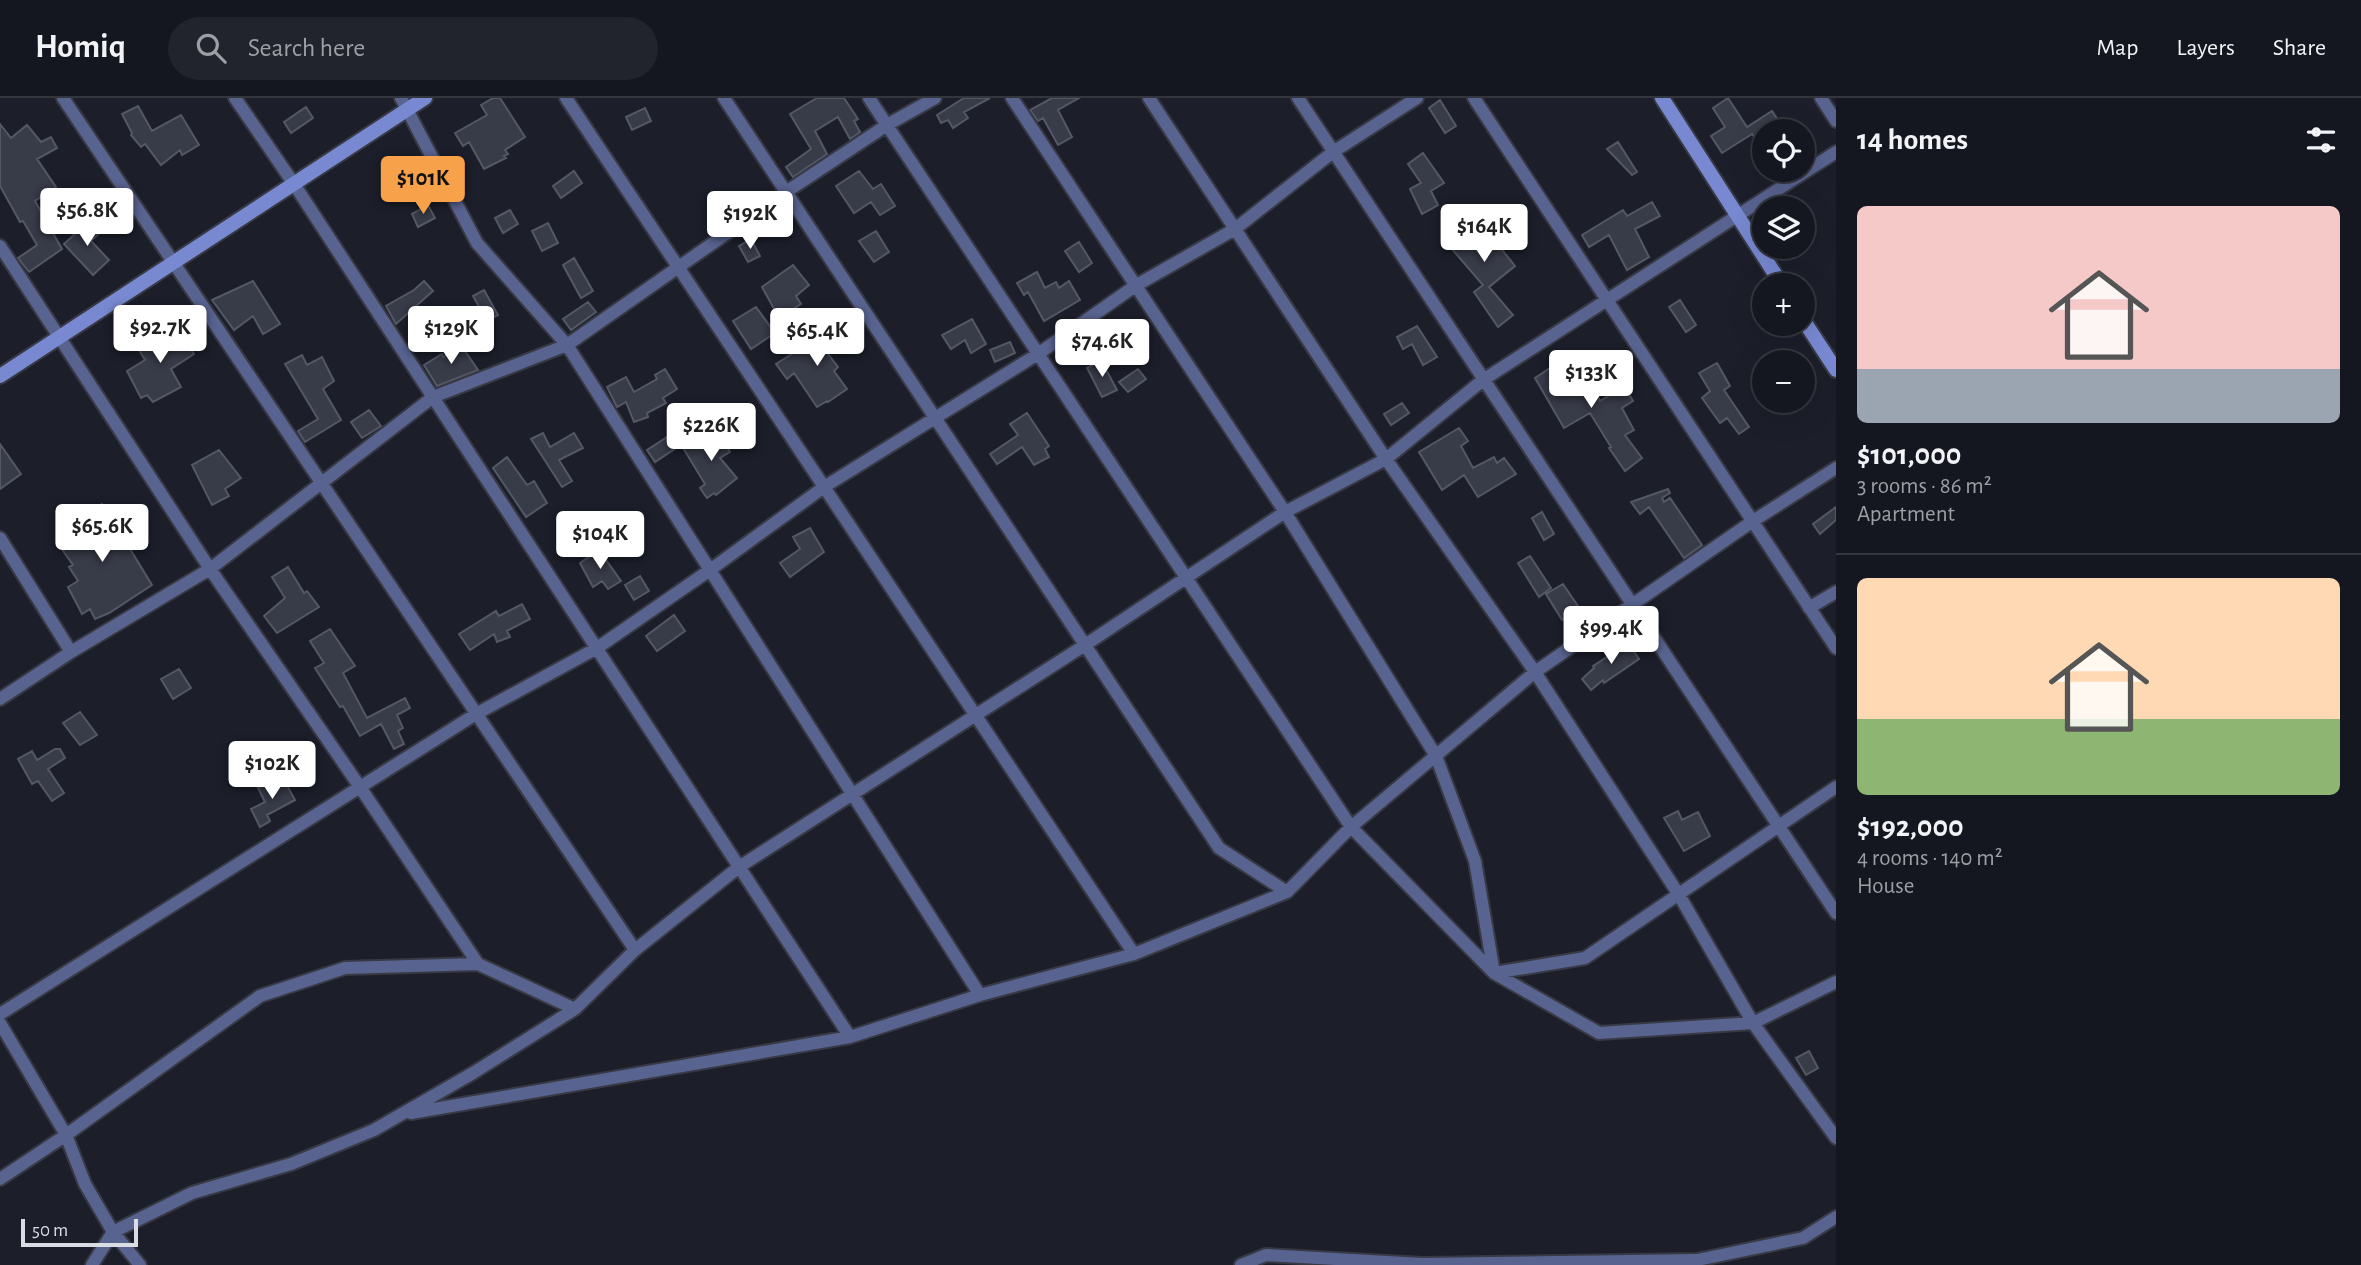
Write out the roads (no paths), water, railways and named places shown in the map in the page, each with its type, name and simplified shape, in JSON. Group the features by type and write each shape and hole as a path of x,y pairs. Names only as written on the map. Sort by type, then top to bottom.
{"street":[{"path":"63,98 635,950"},
{"path":"234,98 294,184 850,1037"},
{"path":"0,376 294,184 405,104 425,98"},
{"path":"566,98 1134,954"},
{"path":"724,98 1219,848 1287,892"},
{"path":"869,98 1351,827 1494,973 1600,1033 1753,1023 1836,982"},
{"path":"0,699 71,652 210,569 433,397 567,345 786,192 887,125 935,98"},
{"path":"1012,98 1285,512 1436,756 1475,861 1494,973"},
{"path":"1149,98 1387,459 1535,672 1679,895 1753,1023 1836,1138"},
{"path":"1298,98 1836,913"},
{"path":"0,1014 476,714 597,648 824,487 1038,354 1135,286 1236,229 1333,152 1417,98"},
{"path":"1474,98 1836,648"},
{"path":"1662,98 1774,273"},
{"path":"1821,98 1836,121"},
{"path":"405,104 477,243 567,345 980,995"},
{"path":"92,1265 113,1232 192,1194 291,1164 374,1130 575,1009 635,950 739,867 1085,645 1285,512 1387,459 1483,380 1836,152"},
{"path":"0,246 210,569 478,964"},
{"path":"1814,336 1836,370"},
{"path":"400,1115 850,1037 980,995 1134,954 1287,892 1351,827 1535,672 1752,521 1836,468"},
{"path":"0,538 71,652"},
{"path":"1809,608 1836,592"},
{"path":"1494,973 1585,958 1836,787"},
{"path":"0,1179 260,996 345,968 478,964 575,1009"},
{"path":"0,1023 66,1135 85,1184 113,1232 140,1265"},
{"path":"1241,1265 1266,1255 1422,1264 1698,1260 1803,1238 1836,1216"}]}
